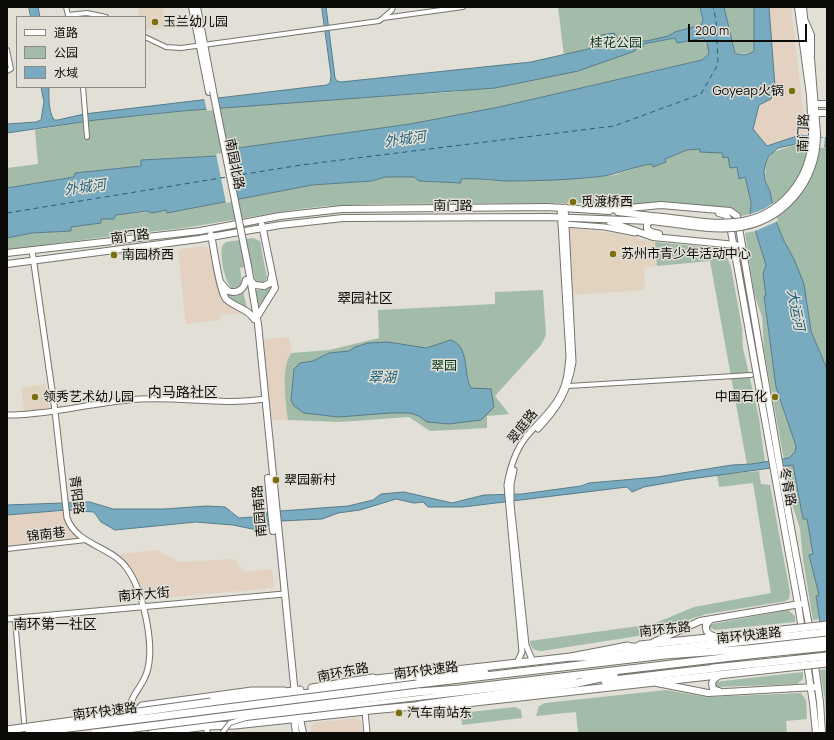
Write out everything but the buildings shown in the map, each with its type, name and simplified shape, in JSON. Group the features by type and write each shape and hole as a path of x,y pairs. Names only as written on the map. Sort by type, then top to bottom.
{"main road":[{"name":"南园北路","path":"192,7 202,44"},
{"name":"南园北路","path":"197,7 202,44 256,322"},
{"path":"798,7 813,104"},
{"path":"803,7 804,20 811,35 813,104"},
{"path":"813,104 827,104"},
{"name":"南门路","path":"7,253 210,229 322,211 366,208 563,207 607,210 652,219 729,228 753,224 769,217 789,203 804,185 813,164 813,104"},
{"path":"814,113 827,113"},
{"name":"冬青路","path":"607,210 661,205 731,211 737,216 778,457 806,603 818,686 822,733"},
{"name":"冬青路","path":"652,219 647,213 650,208 722,214 728,218 770,458 798,604 811,687 816,733"},
{"name":"南门路","path":"7,264 212,238 308,221 365,217 563,217 605,220 652,219"},
{"path":"652,219 647,223 646,228 654,233 733,243"},
{"path":"210,229 220,280 226,298 232,304 249,314 256,322 274,291 275,283 261,220"},
{"path":"605,220 646,236 742,243"},
{"path":"220,280 226,289 234,292 242,289 248,280 257,286 265,286 271,281 272,271"},
{"name":"南园南路","path":"256,322 273,509 296,712"},
{"path":"651,643 694,623 806,603"},
{"path":"711,619 706,625 706,630 715,640"},
{"path":"746,637 827,625"},
{"path":"665,655 715,640 827,632"},
{"name":"南环东路","path":"293,693 373,678 533,662 651,643 715,640"},
{"name":"南环快速路","path":"572,676 665,668 748,652 827,640"},
{"path":"622,647 685,649"},
{"name":"南环快速路","path":"26,732 418,695 521,673 665,655 827,647"},
{"path":"571,657 598,657 685,649"},
{"path":"487,673 685,649"},
{"path":"418,695 448,705 722,674 827,656"},
{"name":"南环快速路","path":"95,733 717,658"},
{"path":"665,668 717,668 827,663"},
{"path":"296,712 365,711 418,695 573,684 717,668"},
{"path":"573,684 625,672"},
{"path":"7,731 211,702 349,688 387,681 464,673 521,673"},
{"path":"722,674 715,678 712,685 715,690 723,692"},
{"path":"654,682 696,691 723,692 818,686"},
{"path":"349,688 351,711"},
{"path":"7,731 26,732 133,716 142,706 252,691 271,689 293,693"},
{"path":"152,733 207,729 235,725 350,699"},
{"path":"113,733 296,712 365,711"},
{"path":"296,712 296,733"},
{"path":"296,712 303,733"},
{"path":"166,733 207,729"}],"street":[{"path":"66,7 68,16 86,13 101,16"},
{"path":"146,37 166,47 181,48 202,44 330,29 379,21 392,10 393,7"},
{"path":"383,18 463,7"},
{"path":"7,50 11,69 7,71"},
{"path":"83,88 87,137"},
{"name":"翠庭路","path":"517,663 522,652 509,504 509,475 515,456 526,437 553,407 564,386 567,375 569,356 563,207"},
{"name":"翠庭路","path":"509,492 512,474 518,456 528,440 558,407 568,386 573,353 565,224 563,217"},
{"path":"565,224 609,228 646,236"},
{"name":"青阳路","path":"32,250 55,411 67,518 72,530 86,540 108,551 122,562 134,582 147,627 150,654 145,679 131,701 134,730"},
{"path":"568,386 751,375"},
{"path":"7,415 55,411 129,400 180,400 227,403 263,399"},
{"name":"翠庭路","path":"509,504 526,645 533,662"},
{"name":"锦南巷","path":"7,549 86,540"},
{"name":"南环大街","path":"7,620 282,594"},
{"path":"15,619 26,732"},
{"path":"222,733 230,724 246,718 418,695 600,678"},
{"path":"365,711 367,733"}],"shaded area":[{"name":"玉兰幼儿园","path":"138,7 163,7 165,28 146,29 146,16 139,16"},
{"path":"769,7 791,7 806,132 767,146 753,129 759,105 771,99"},
{"name":"苏州市青少年活动中心","path":"570,228 608,232 655,242 657,266 644,268 645,290 573,295 568,233"},
{"path":"203,246 207,247 211,253 222,297 225,302 243,313 220,315 220,320 186,324 178,252 181,249"},
{"path":"289,337 292,353 287,407 288,420 272,420 263,339"},
{"name":"领秀艺术幼儿园","path":"45,384 49,407 45,410 25,413 21,388"},
{"path":"64,511 67,527 81,540 7,548 7,515"},
{"path":"156,550 179,562 234,559 245,572 272,569 274,588 150,599 145,596 135,574 120,554"},
{"path":"357,718 361,721 363,733 311,733 311,727 314,723"}],"green space":[{"name":"桂花公园","path":"558,7 700,7 709,54 702,60 499,107 410,124 239,148 239,151 217,156 142,160 142,166 75,173 75,177 7,188 7,168 38,164 35,130 96,120 244,105 455,92 579,52 564,56"},
{"path":"724,7 754,7 755,42 753,53 736,54"},
{"path":"800,143 827,146 827,369 811,331 794,259 784,241 775,219 770,191 765,181 766,162 773,152"},
{"path":"700,149 701,152 720,152 736,164 745,179 748,188 751,206 750,214 738,217 738,213 735,212 653,204 610,206 580,203 377,204 326,206 184,228 7,250 7,238 32,233 71,231 71,227 101,223 101,219 114,219 116,215 166,210 167,213 312,185 372,181 385,177 414,177 419,181 461,183 461,179 482,178 483,180 507,181 596,177 615,175 643,165 666,161 665,159 687,150"},
{"path":"755,231 766,265 763,274 766,296 764,297 776,387 796,446 793,465 803,519 807,519 813,554 810,555 819,596 816,597 819,619 813,620 803,560 800,529 792,504 764,350 762,317 754,293 745,233"},
{"path":"253,238 260,241 267,278 264,282 258,282 255,279 252,266 240,268 242,283 238,287 232,288 229,285 223,268 222,246 226,242"},
{"path":"655,242 715,248 725,252 731,267 742,328 743,348 759,418 765,462 747,465 710,261 657,266"},
{"path":"270,286 271,287 266,298 258,306 256,290 264,290"},
{"name":"翠园","path":"543,290 546,335 541,345 495,396 509,414 487,416 487,428 430,431 409,417 340,422 288,420 285,395 285,375 288,358 292,353 329,350 379,338 378,310 495,304 495,292"},
{"path":"243,292 247,308 235,302 227,294 237,296"},
{"path":"759,471 761,484 770,485 790,592 789,599 786,601 707,614 693,618 657,633 542,651 535,650 532,647 530,641 653,624 694,607 771,593 753,483 719,487 717,475"},
{"path":"788,610 795,616 795,622 715,630 709,627 712,624"},
{"path":"827,669 827,733 825,701 820,670"},
{"path":"803,672 803,679 797,684 715,686 715,682"},
{"path":"666,690 707,697 801,693 806,700 807,719 786,721 787,733 578,733 576,712 536,716 539,706 545,703"},
{"path":"515,707 521,710 522,718 462,725 461,713"}],"water":[{"path":"29,7 38,7 40,16 31,16"},
{"path":"322,7 326,7 335,78 337,81 341,82 531,62 597,47 600,44 601,35 614,33 619,39 647,41 701,25 703,20 700,7 724,7 735,53 742,55 754,51 754,7 769,7 775,87 771,99 759,105 753,129 767,146 800,135 827,138 827,146 800,143 778,148 769,156 764,171 765,181 770,191 775,219 804,284 811,331 827,369 827,669 816,596 819,595 809,555 813,554 807,519 803,519 793,465 683,480 644,487 632,492 627,487 463,507 428,507 423,502 414,503 396,499 360,510 338,513 322,519 281,521 257,530 233,525 196,522 115,530 101,522 94,512 66,510 7,515 7,505 90,502 113,509 164,509 207,506 225,507 239,518 266,516 267,512 348,506 373,500 381,494 404,492 452,503 484,495 522,494 581,486 589,483 657,477 732,465 752,464 789,458 795,452 796,446 776,387 764,296 766,296 763,274 766,265 750,214 751,202 745,177 739,179 737,167 730,168 728,157 723,158 722,153 700,152 700,149 687,150 665,159 666,162 653,167 652,164 645,165 610,175 584,178 517,181 461,179 461,183 419,181 414,177 385,177 372,181 312,185 167,213 166,210 152,213 147,211 116,215 114,219 101,219 101,223 71,227 71,231 32,233 7,238 7,188 74,177 75,173 141,166 141,160 217,156 238,151 238,148 410,124 499,107 702,60 709,54 707,42 703,38 677,43 675,38 643,44 643,47 635,49 635,51 578,71 495,88 182,111 96,120 7,133 7,124 36,122 41,120 44,102 41,88 49,88 49,104 51,112 54,120 58,120 84,114 327,85 330,83 331,76"},
{"name":"翠湖","path":"451,340 457,343 464,354 471,388 491,389 494,407 481,420 449,424 427,422 419,416 410,413 338,417 304,413 294,406 291,400 294,369 300,363 313,361 329,353 349,351 355,347 368,343 388,342 426,348"}],"pier":[{"path":"217,96 220,109 207,111 204,98"},
{"path":"825,137 824,148 807,146 807,141"},
{"path":"228,152 238,201 226,203 216,154"},
{"path":"773,203 778,221 753,232 748,215 764,209"}],"ferry route":[{"path":"233,176 301,165 614,126 701,94 718,64 716,20 713,7"},
{"path":"7,213 227,177"}],"place":[{"name":"玉兰幼儿园","path":"155,22"},
{"name":"Goyeap火锅","path":"792,91"},
{"name":"觅渡桥西","path":"573,202"},
{"name":"苏州市青少年活动中心","path":"613,254"},
{"name":"南园桥西","path":"114,255"},
{"name":"领秀艺术幼儿园","path":"35,397"},
{"name":"中国石化","path":"775,397"},
{"name":"翠园新村","path":"276,480"},
{"name":"汽车南站东","path":"399,713"}],"district":[{"name":"翠园社区","path":"365,299"},
{"name":"内马路社区","path":"183,393"},
{"name":"南环第一社区","path":"55,625"}],"water label":[{"name":"外城河","path":"405,140"},
{"name":"外城河","path":"85,188"},
{"name":"大运河","path":"795,310"}]}
